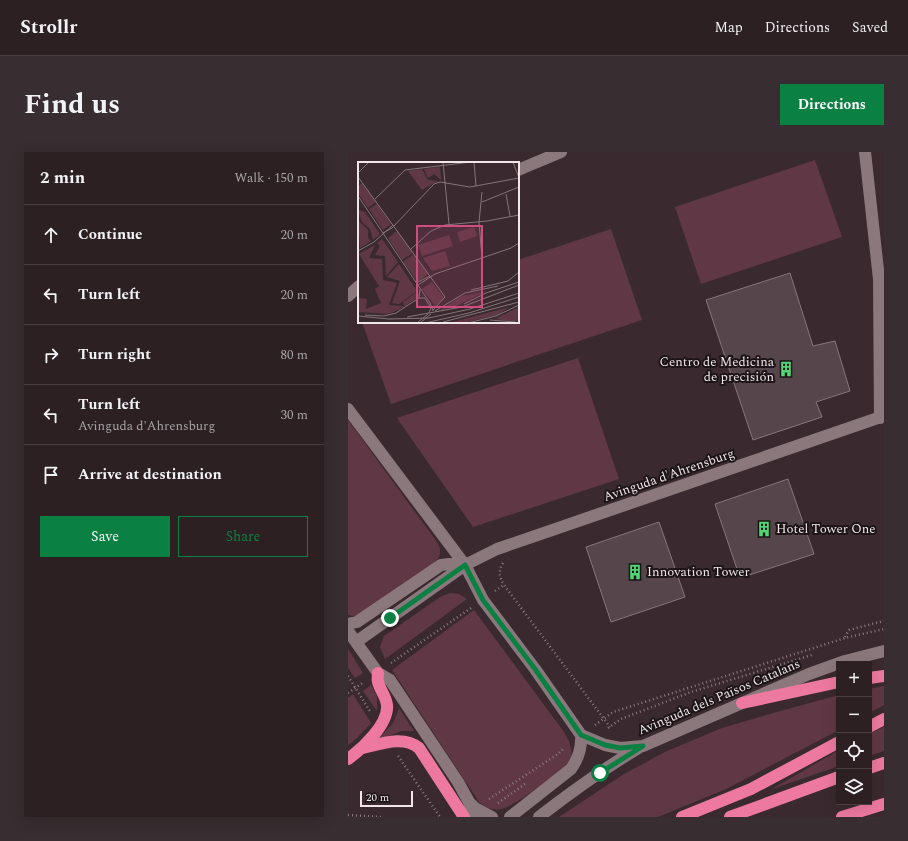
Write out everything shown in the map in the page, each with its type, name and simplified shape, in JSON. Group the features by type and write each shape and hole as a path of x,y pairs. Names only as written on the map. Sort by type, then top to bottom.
{"highway":[{"path":"348,759 363,748 379,728 384,718 388,706 386,698 378,682 378,673"},
{"path":"872,678 884,676"},
{"path":"742,703 836,683"},
{"path":"872,726 884,720"},
{"path":"363,748 394,741 413,742 419,748 464,817"},
{"path":"682,817 751,788 836,744"},
{"path":"872,767 884,763"},
{"path":"730,817 836,778"},
{"path":"842,817 884,804"}],"street":[{"path":"519,170 561,152"},
{"path":"865,152 879,279 882,417"},
{"path":"348,296 358,287"},
{"path":"348,409 465,565 483,600 535,669 581,735 582,745 571,769 510,817"},
{"name":"Avinguda d'Ahrensburg","path":"356,642 465,565 504,547 882,417"},
{"path":"348,624 362,619 441,565 446,554 443,537"},
{"name":"Avinguda d'Ahrensburg","path":"441,565 465,565"},
{"path":"348,631 378,673 390,680 458,782 468,802 483,816"},
{"name":"Avinguda dels Països Catalans","path":"581,735 605,745 620,748 643,746 809,674 845,661 884,651"},
{"path":"539,817 563,798 643,746"}],"path":[{"path":"508,560 503,563 499,570 499,577 610,727"},
{"path":"348,693 504,585"},
{"path":"845,638 849,630 884,621"},
{"path":"592,727 613,712 845,638 884,629"},
{"name":"Avinguda dels Països Catalans","path":"605,730 621,719 684,695 762,670"},
{"path":"348,676 356,688"},
{"path":"488,800 558,754 566,746"},
{"path":"483,816 530,781"},
{"path":"348,815 382,817"}],"shaded area":[{"path":"815,160 842,237 701,284 675,207"},
{"path":"611,229 642,320 391,404 362,323 519,323 519,260"},
{"path":"578,358 619,479 473,527 397,418"},
{"path":"348,420 440,548 439,556 434,563 358,615 354,616 348,615"},
{"path":"450,593 459,594 467,599 385,659 380,647 384,636 440,597"},
{"path":"474,610 564,732 572,752 569,761 561,770 523,798 501,809 489,808 479,802 392,670"},
{"path":"348,649 363,673 355,678 348,668"},
{"path":"371,685 377,696 377,711 363,691"},
{"path":"884,686 884,705 872,711 872,697 872,688"},
{"path":"353,694 371,723 348,745 348,698"},
{"path":"836,696 836,732 726,789 658,817 559,817 624,774 667,751 722,728"},
{"path":"399,708 414,731 401,731 380,740 379,738 393,723"},
{"path":"884,727 884,751 872,755 872,733"},
{"path":"836,752 836,767 772,789"}],"building":[{"name":"Centro de Medicina de precisión","path":"790,273 813,346 835,341 850,391 816,402 822,417 753,440 706,300"},
{"name":"Hotel Tower One","path":"788,479 814,554 740,578 715,504"},
{"name":"Innovation Tower","path":"659,522 685,597 611,622 586,547"}],"place":[{"name":"Centro de Medicina de precisión","path":"786,369"},
{"name":"Hotel Tower One","path":"764,529"},
{"name":"Innovation Tower","path":"635,572"}],"route":[{"path":"390,618 465,565 483,600 535,669 581,735 605,745 620,748 643,746 600,773"}]}
